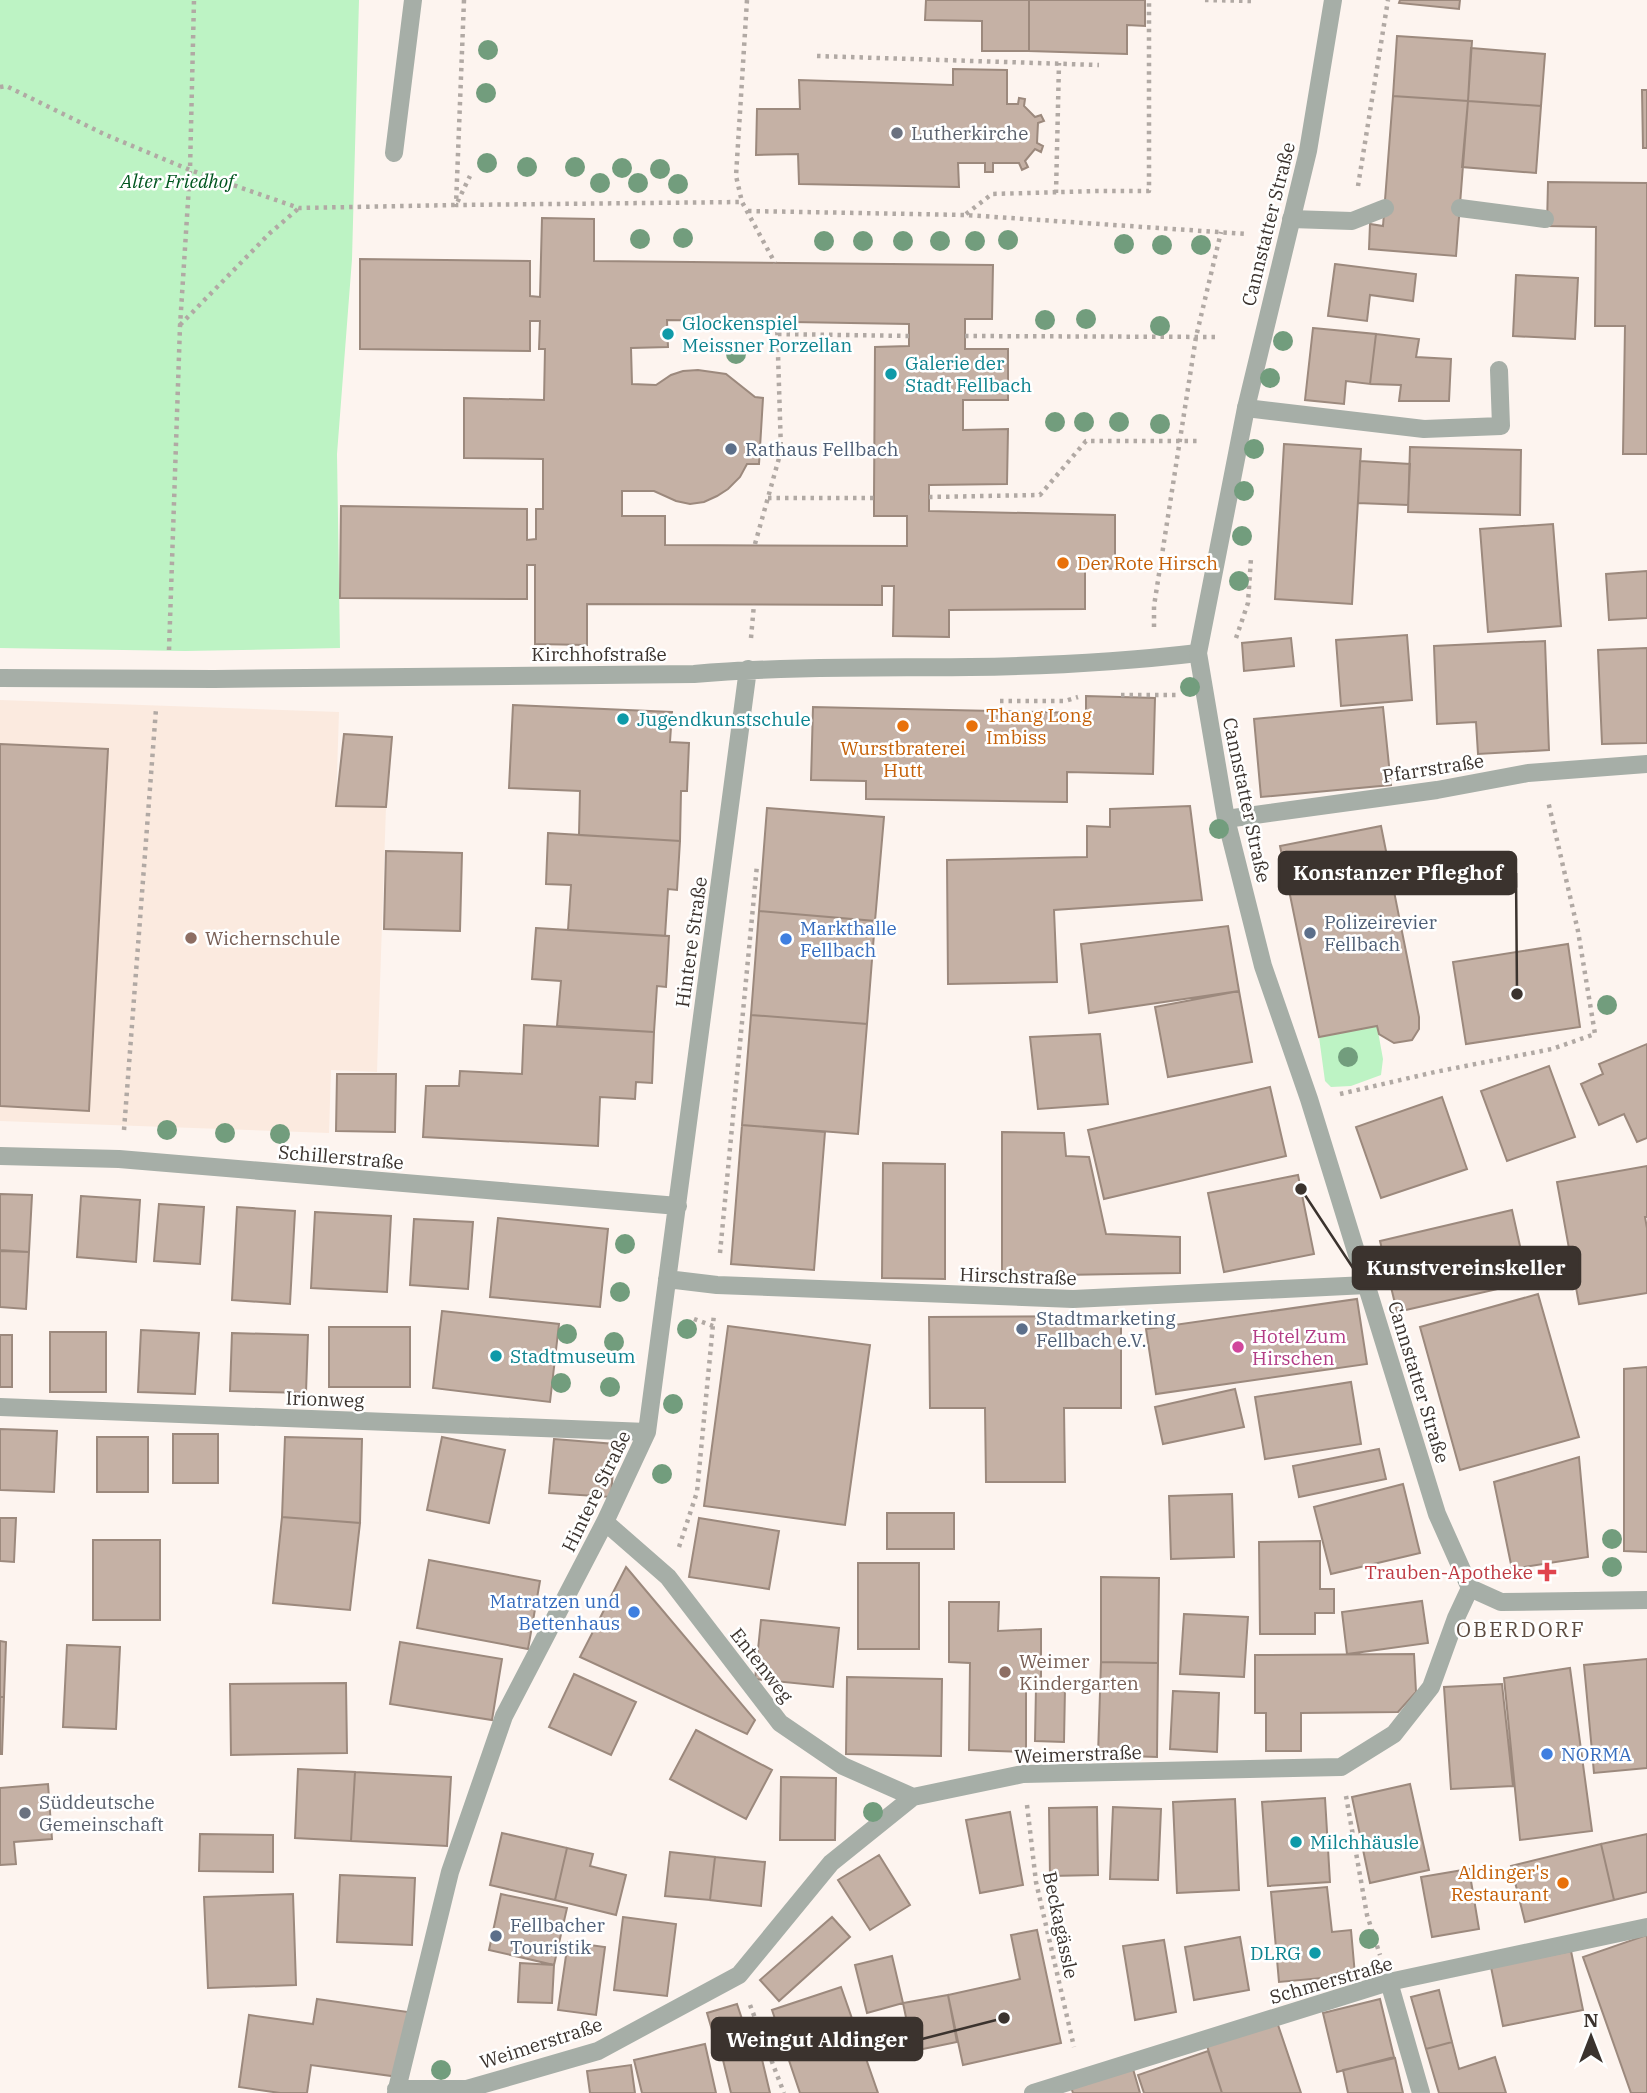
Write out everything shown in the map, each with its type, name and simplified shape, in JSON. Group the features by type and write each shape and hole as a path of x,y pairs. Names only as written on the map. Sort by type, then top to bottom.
{"street":[{"path":"394,153 413,0"},
{"name":"Cannstatter Straße","path":"1333,0 1308,151 1246,408 1198,653 1226,819 1263,966 1309,1099 1437,1514 1470,1588"},
{"path":"1291,219 1352,221 1385,208"},
{"path":"1460,208 1545,219"},
{"path":"1246,408 1424,429 1501,426 1499,370"},
{"name":"Kirchhofstraße","path":"0,678 694,674 748,669 1102,663 1198,653"},
{"name":"Hintere Straße","path":"396,2091 450,1872 504,1716 606,1522 648,1432 748,669"},
{"name":"Pfarrstraße","path":"1226,819 1437,790 1541,771 1647,764"},
{"name":"Schillerstraße","path":"0,1156 120,1159 678,1206"},
{"name":"Hirschstraße","path":"667,1279 717,1285 1073,1299 1367,1285"},
{"name":"Irionweg","path":"0,1407 648,1432"},
{"name":"Entenweg","path":"606,1522 668,1577 780,1723 843,1766 913,1797"},
{"path":"1341,1767 1394,1734 1431,1687 1470,1588 1501,1602 1647,1600"},
{"name":"Weimerstraße","path":"396,2091 466,2091 598,2051 738,1975 831,1863 913,1797 1023,1774 1341,1767"},
{"name":"Schmerstraße","path":"1044,2092 1389,1982 1647,1927"},
{"path":"1389,1982 1421,2093"}],"path":[{"path":"120,1159 156,708 160,679 169,651 180,326 190,170 194,0"},
{"path":"456,205 464,0"},
{"path":"747,0 736,176 742,202 775,263"},
{"path":"965,215 992,194 1149,191 1149,0"},
{"path":"1205,0 1253,1"},
{"path":"1352,221 1388,0"},
{"path":"817,56 1099,65"},
{"path":"1056,193 1059,64"},
{"path":"0,87 6,86 106,135 190,170 299,208 742,202"},
{"path":"456,205 470,176"},
{"path":"180,326 270,233 299,208"},
{"path":"748,211 965,215 1247,233"},
{"path":"1155,695 1154,606 1196,337 1221,232"},
{"path":"755,544 781,451 777,322"},
{"path":"778,334 909,336"},
{"path":"965,336 1220,337"},
{"path":"929,497 1040,495 1086,441 1199,441"},
{"path":"768,498 874,498"},
{"path":"1335,1095 1552,1049 1595,1034 1578,931 1541,771"},
{"path":"668,1577 697,1492 757,862"},
{"path":"1341,1767 1367,1915 1374,1936"},
{"name":"Beckagässle","path":"1023,1774 1036,1882 1082,2079"},
{"path":"738,1975 783,2093"}],"shaded area":[{"name":"Wichernschule","path":"0,700 339,712 336,805 386,807 377,1072 331,1070 329,1133 0,1121"}],"green space":[{"name":"Alter Friedhof","path":"0,0 359,0 352,259 337,454 340,648 185,651 0,648"},
{"path":"1377,1026 1383,1059 1381,1075 1351,1086 1331,1087 1325,1081 1319,1037"}],"building":[{"path":"926,0 1029,0 1029,51 982,51 982,21 925,20"},
{"path":"1029,0 1145,0 1145,26 1127,25 1127,54 1029,51"},
{"path":"1400,0 1460,0 1459,9 1399,3"},
{"path":"1397,36 1472,41 1468,101 1393,96"},
{"path":"1471,48 1545,54 1541,106 1468,101"},
{"name":"Lutherkirche","path":"953,69 1007,70 1007,104 1018,104 1019,98 1025,99 1024,106 1035,117 1041,115 1044,121 1038,123 1037,143 1043,146 1041,152 1035,149 1025,161 1028,167 1022,170 1019,163 993,163 993,172 985,172 985,163 958,163 959,187 799,184 798,154 756,155 757,109 800,109 799,80 953,85"},
{"path":"1642,90 1647,90 1647,148 1643,148"},
{"path":"1393,96 1468,101 1456,256 1369,249 1370,224 1383,226"},
{"path":"1468,101 1541,106 1536,173 1462,167"},
{"path":"1548,182 1647,183 1647,454 1623,454 1625,326 1595,326 1596,227 1547,226"},
{"path":"542,218 594,219 594,261 993,265 992,319 965,319 965,349 1008,349 1008,400 963,400 963,430 1008,429 1007,484 929,485 929,511 1115,515 1115,569 1085,568 1085,609 949,610 949,637 893,636 894,586 882,586 882,605 587,604 587,645 535,644 535,565 527,565 527,599 340,598 341,506 527,509 527,540 536,539 536,509 543,509 543,459 464,458 464,398 544,400 545,349 539,349 540,321 530,321 530,351 360,349 360,259 530,261 530,296 540,297","holes":["667,320 909,324 909,346 875,347 874,516 907,516 907,546 665,545 665,516 622,516 622,491 654,491 676,501 690,504 704,502 728,489 740,477 747,464 759,464 763,398 755,397 726,374 683,371 656,385 632,384 631,348 668,347"]},
{"path":"1335,264 1416,274 1413,301 1370,295 1367,321 1328,316"},
{"path":"1516,275 1578,278 1575,339 1513,336"},
{"path":"1313,328 1376,334 1370,384 1346,381 1344,404 1305,400"},
{"path":"1376,334 1419,339 1416,357 1451,359 1449,401 1399,401 1401,385 1370,384"},
{"path":"1284,444 1361,449 1352,604 1275,599"},
{"path":"1410,447 1521,450 1520,515 1408,512"},
{"path":"1360,461 1410,464 1408,505 1358,503"},
{"path":"1553,524 1561,626 1488,632 1480,529"},
{"path":"1647,571 1647,618 1609,620 1606,574"},
{"path":"1407,635 1412,700 1341,706 1336,640"},
{"path":"1291,638 1294,666 1244,671 1242,643"},
{"path":"1545,641 1549,750 1478,754 1476,722 1437,724 1434,646"},
{"path":"1647,648 1647,743 1602,744 1598,650"},
{"path":"1086,696 1155,698 1153,774 1067,772 1067,802 866,799 866,781 811,780 813,707 1086,713"},
{"path":"513,705 672,712 670,742 689,743 687,791 681,791 680,841 579,835 580,791 509,788"},
{"path":"1383,707 1391,785 1261,797 1254,719"},
{"path":"344,734 392,737 386,807 336,806"},
{"path":"0,744 108,749 89,1111 0,1106"},
{"path":"1190,806 1202,900 1054,910 1057,982 948,984 947,860 1087,857 1087,826 1110,827 1110,809"},
{"path":"767,808 884,817 875,921 759,911"},
{"path":"1381,826 1419,1017 1419,1029 1412,1040 1394,1043 1379,1034 1377,1026 1319,1037 1280,846"},
{"path":"548,833 680,841 677,890 668,889 665,936 568,930 571,885 546,884"},
{"path":"386,851 462,853 460,931 384,929"},
{"path":"759,911 875,921 867,1024 751,1015"},
{"path":"1228,926 1239,991 1089,1013 1081,944"},
{"path":"536,928 669,936 666,987 657,986 654,1032 557,1026 561,981 532,979"},
{"path":"1568,944 1580,1027 1466,1044 1453,962"},
{"path":"1239,991 1252,1062 1168,1077 1155,1007"},
{"path":"751,1015 867,1024 858,1134 742,1125"},
{"path":"524,1025 654,1032 652,1083 636,1082 635,1099 600,1097 598,1146 423,1137 426,1086 459,1086 460,1071 522,1074"},
{"path":"1100,1034 1108,1104 1038,1109 1030,1037"},
{"path":"1647,1044 1647,1138 1637,1142 1624,1114 1599,1125 1581,1084 1603,1074 1599,1064"},
{"path":"1549,1066 1575,1137 1507,1161 1481,1091"},
{"path":"337,1074 396,1074 395,1132 336,1131"},
{"path":"1270,1087 1286,1156 1104,1199 1088,1130"},
{"path":"1442,1097 1467,1169 1381,1198 1356,1127"},
{"path":"742,1125 825,1132 814,1270 731,1264"},
{"path":"1002,1132 1064,1133 1066,1156 1089,1157 1106,1234 1180,1237 1180,1273 1002,1276"},
{"path":"883,1163 945,1164 945,1279 882,1278"},
{"path":"1647,1166 1647,1293 1579,1304 1557,1182"},
{"path":"1298,1175 1314,1254 1224,1272 1208,1193"},
{"path":"0,1194 32,1195 29,1252 0,1250"},
{"path":"81,1196 140,1200 136,1262 77,1257"},
{"path":"159,1204 204,1207 200,1264 154,1261"},
{"path":"237,1207 295,1211 290,1304 232,1300"},
{"path":"1512,1210 1528,1282 1397,1312 1380,1241"},
{"path":"315,1212 391,1216 387,1292 311,1288"},
{"path":"498,1218 608,1229 600,1307 490,1297"},
{"path":"414,1219 473,1222 468,1289 410,1285"},
{"path":"0,1251 29,1252 26,1309 0,1307"},
{"path":"1538,1294 1579,1437 1460,1470 1420,1327"},
{"path":"1357,1299 1367,1364 1156,1394 1146,1329"},
{"name":"Stadtmuseum","path":"442,1311 559,1324 550,1402 433,1388"},
{"path":"1121,1316 1121,1408 1064,1408 1065,1482 986,1482 985,1408 930,1408 929,1317"},
{"path":"728,1326 870,1345 845,1525 704,1506"},
{"path":"329,1327 410,1327 410,1387 329,1387"},
{"path":"141,1330 199,1333 195,1394 138,1392"},
{"path":"50,1332 106,1332 106,1392 50,1392"},
{"path":"232,1333 308,1335 306,1393 230,1391"},
{"path":"0,1335 12,1335 12,1387 0,1387"},
{"path":"1647,1367 1647,1552 1624,1551 1624,1369"},
{"path":"1351,1382 1361,1444 1265,1459 1255,1397"},
{"path":"1235,1389 1244,1427 1163,1444 1155,1407"},
{"path":"0,1429 57,1431 54,1492 0,1490"},
{"path":"173,1434 218,1434 218,1483 173,1483"},
{"path":"97,1437 148,1437 148,1492 97,1492"},
{"path":"285,1437 362,1439 360,1523 282,1517"},
{"path":"442,1437 505,1450 489,1523 427,1510"},
{"path":"554,1439 615,1444 611,1497 549,1493"},
{"path":"1379,1449 1386,1479 1299,1497 1293,1466"},
{"path":"1579,1457 1588,1557 1512,1569 1494,1482"},
{"path":"1403,1484 1420,1553 1331,1574 1314,1507"},
{"path":"1232,1494 1234,1557 1171,1559 1169,1496"},
{"path":"887,1513 954,1513 954,1549 887,1549"},
{"path":"282,1517 360,1523 350,1610 273,1603"},
{"path":"0,1518 16,1518 14,1562 0,1561"},
{"path":"699,1518 779,1531 769,1589 689,1577"},
{"path":"93,1540 160,1540 160,1620 93,1620"},
{"path":"1320,1541 1320,1589 1334,1589 1334,1613 1315,1613 1315,1634 1260,1634 1259,1542"},
{"path":"429,1560 540,1581 528,1649 417,1628"},
{"path":"858,1563 919,1563 919,1649 858,1649"},
{"name":"Matratzen und Bettenhaus","path":"626,1567 755,1720 747,1734 580,1657"},
{"path":"1101,1577 1159,1578 1158,1663 1101,1662"},
{"path":"1422,1601 1428,1643 1347,1654 1342,1612"},
{"name":"Weimer Kindergarten","path":"949,1602 999,1602 998,1631 1041,1629 1041,1681 1026,1680 1026,1752 969,1750 970,1663 949,1662"},
{"path":"1184,1614 1248,1617 1244,1677 1180,1674"},
{"path":"761,1620 839,1628 833,1687 755,1679"},
{"path":"0,1641 6,1642 4,1697 0,1697"},
{"path":"400,1642 502,1659 492,1720 390,1704"},
{"path":"67,1645 120,1647 116,1729 63,1727"},
{"path":"1414,1654 1416,1692 1398,1712 1301,1713 1301,1751 1266,1751 1266,1713 1255,1713 1255,1655"},
{"path":"1647,1659 1647,1768 1594,1773 1584,1665"},
{"path":"1101,1662 1158,1663 1157,1757 1098,1755"},
{"name":"NORMA","path":"1570,1668 1592,1831 1520,1840 1504,1678"},
{"path":"574,1674 636,1702 611,1755 549,1727"},
{"path":"847,1677 942,1679 941,1756 846,1754"},
{"path":"346,1683 347,1753 231,1755 230,1684"},
{"path":"1502,1684 1513,1786 1451,1789 1444,1687"},
{"path":"1036,1687 1065,1687 1064,1742 1035,1741"},
{"path":"1173,1691 1219,1693 1217,1752 1170,1749"},
{"path":"0,1697 4,1697 2,1754 0,1754"},
{"path":"696,1730 772,1770 746,1819 670,1779"},
{"path":"298,1769 355,1772 351,1841 295,1838"},
{"path":"355,1772 451,1777 447,1846 351,1841"},
{"path":"781,1777 836,1778 835,1840 780,1840"},
{"name":"Süddeutsche Gemeinschaft","path":"48,1784 52,1839 14,1842 16,1864 0,1865 0,1788"},
{"path":"1410,1784 1429,1870 1370,1883 1352,1797"},
{"name":"Milchhäusle","path":"1325,1798 1330,1882 1268,1886 1262,1802"},
{"path":"1235,1799 1239,1890 1177,1893 1173,1802"},
{"path":"1097,1807 1098,1875 1050,1876 1049,1808"},
{"path":"1113,1807 1161,1809 1158,1880 1110,1879"},
{"path":"1010,1812 1023,1885 980,1893 966,1820"},
{"path":"502,1833 567,1848 555,1900 490,1885"},
{"path":"200,1834 273,1835 273,1872 199,1871"},
{"path":"1647,1834 1647,1892 1614,1900 1601,1844"},
{"name":"Aldinger's Restaurant","path":"1601,1844 1614,1900 1525,1922 1511,1866"},
{"path":"567,1848 593,1854 590,1866 626,1875 616,1915 555,1900"},
{"path":"670,1852 715,1857 710,1900 665,1896"},
{"path":"879,1855 910,1905 870,1930 838,1880"},
{"path":"715,1857 765,1862 761,1906 710,1900"},
{"path":"1469,1869 1479,1929 1432,1937 1421,1877"},
{"path":"340,1875 415,1878 412,1945 337,1942"},
{"name":"DLRG","path":"1327,1887 1332,1932 1351,1930 1355,1975 1279,1982 1271,1892"},
{"path":"293,1894 296,1985 208,1988 204,1897"},
{"path":"501,1894 567,1908 554,1965 489,1950"},
{"path":"623,1917 676,1924 667,1996 614,1990"},
{"path":"832,1917 850,1937 779,2001 760,1980"},
{"path":"1037,1930 1061,2043 963,2065 948,1995 1020,1979 1011,1935"},
{"path":"1647,1935 1647,2093 1631,2093 1583,1957"},
{"path":"1240,1937 1249,1990 1194,2000 1185,1947"},
{"path":"1164,1940 1176,2012 1135,2020 1123,1946"},
{"path":"568,1942 605,1947 596,2015 558,2010"},
{"path":"1571,1951 1583,2010 1503,2026 1491,1967"},
{"path":"892,1956 903,2003 867,2013 855,1965"},
{"path":"520,1963 554,1965 552,2003 518,2002"},
{"path":"841,1987 878,2093 800,2093 772,2010"},
{"path":"1439,1990 1452,2042 1426,2049 1411,1997"},
{"path":"948,1995 957,2042 913,2051 903,2003"},
{"path":"317,1999 408,2012 399,2077 311,2065 307,2093 280,2093 239,2087 249,2015 313,2024"},
{"path":"1380,1999 1394,2057 1337,2072 1323,2013"},
{"path":"737,2004 748,2037 717,2047 707,2013"},
{"path":"1277,2022 1301,2093 1222,2093 1207,2046"},
{"path":"1452,2042 1459,2069 1495,2057 1506,2093 1439,2093 1426,2049"},
{"path":"705,2044 716,2093 642,2093 634,2060"},
{"path":"760,2051 770,2093 731,2093 723,2060"},
{"path":"1208,2051 1222,2093 1144,2093 1138,2075"},
{"path":"1395,2058 1403,2093 1348,2093 1343,2070"},
{"path":"631,2065 635,2093 590,2093 587,2071"},
{"path":"1133,2069 1140,2093 1073,2093 1071,2087"}],"place":[{"name":"Lutherkirche","path":"897,133"},
{"name":"Glockenspiel Meissner Porzellan","path":"668,334"},
{"name":"Galerie der Stadt Fellbach","path":"891,374"},
{"name":"Rathaus Fellbach","path":"731,449"},
{"name":"Der Rote Hirsch","path":"1063,563"},
{"name":"Jugendkunstschule","path":"623,719"},
{"name":"Wurstbraterei Hutt","path":"903,726"},
{"name":"Thang Long Imbiss","path":"972,726"},
{"name":"Polizeirevier Fellbach","path":"1310,933"},
{"name":"Wichernschule","path":"191,938"},
{"name":"Markthalle Fellbach","path":"786,939"},
{"name":"Konstanzer Pfleghof","path":"1517,994"},
{"name":"Kunstvereinskeller","path":"1301,1189"},
{"name":"Stadtmarketing Fellbach e.V.","path":"1022,1329"},
{"name":"Hotel Zum Hirschen","path":"1238,1347"},
{"name":"Stadtmuseum","path":"496,1356"},
{"name":"Trauben-Apotheke","path":"1547,1572"},
{"name":"Matratzen und Bettenhaus","path":"634,1612"},
{"name":"Weimer Kindergarten","path":"1005,1672"},
{"name":"NORMA","path":"1547,1754"},
{"name":"Süddeutsche Gemeinschaft","path":"25,1813"},
{"name":"Milchhäusle","path":"1296,1842"},
{"name":"Aldinger's Restaurant","path":"1563,1883"},
{"name":"Fellbacher Touristik","path":"496,1936"},
{"name":"DLRG","path":"1315,1953"},
{"name":"Weingut Aldinger","path":"1004,2018"}],"district":[{"name":"OBERDORF","path":"1521,1629"}]}
